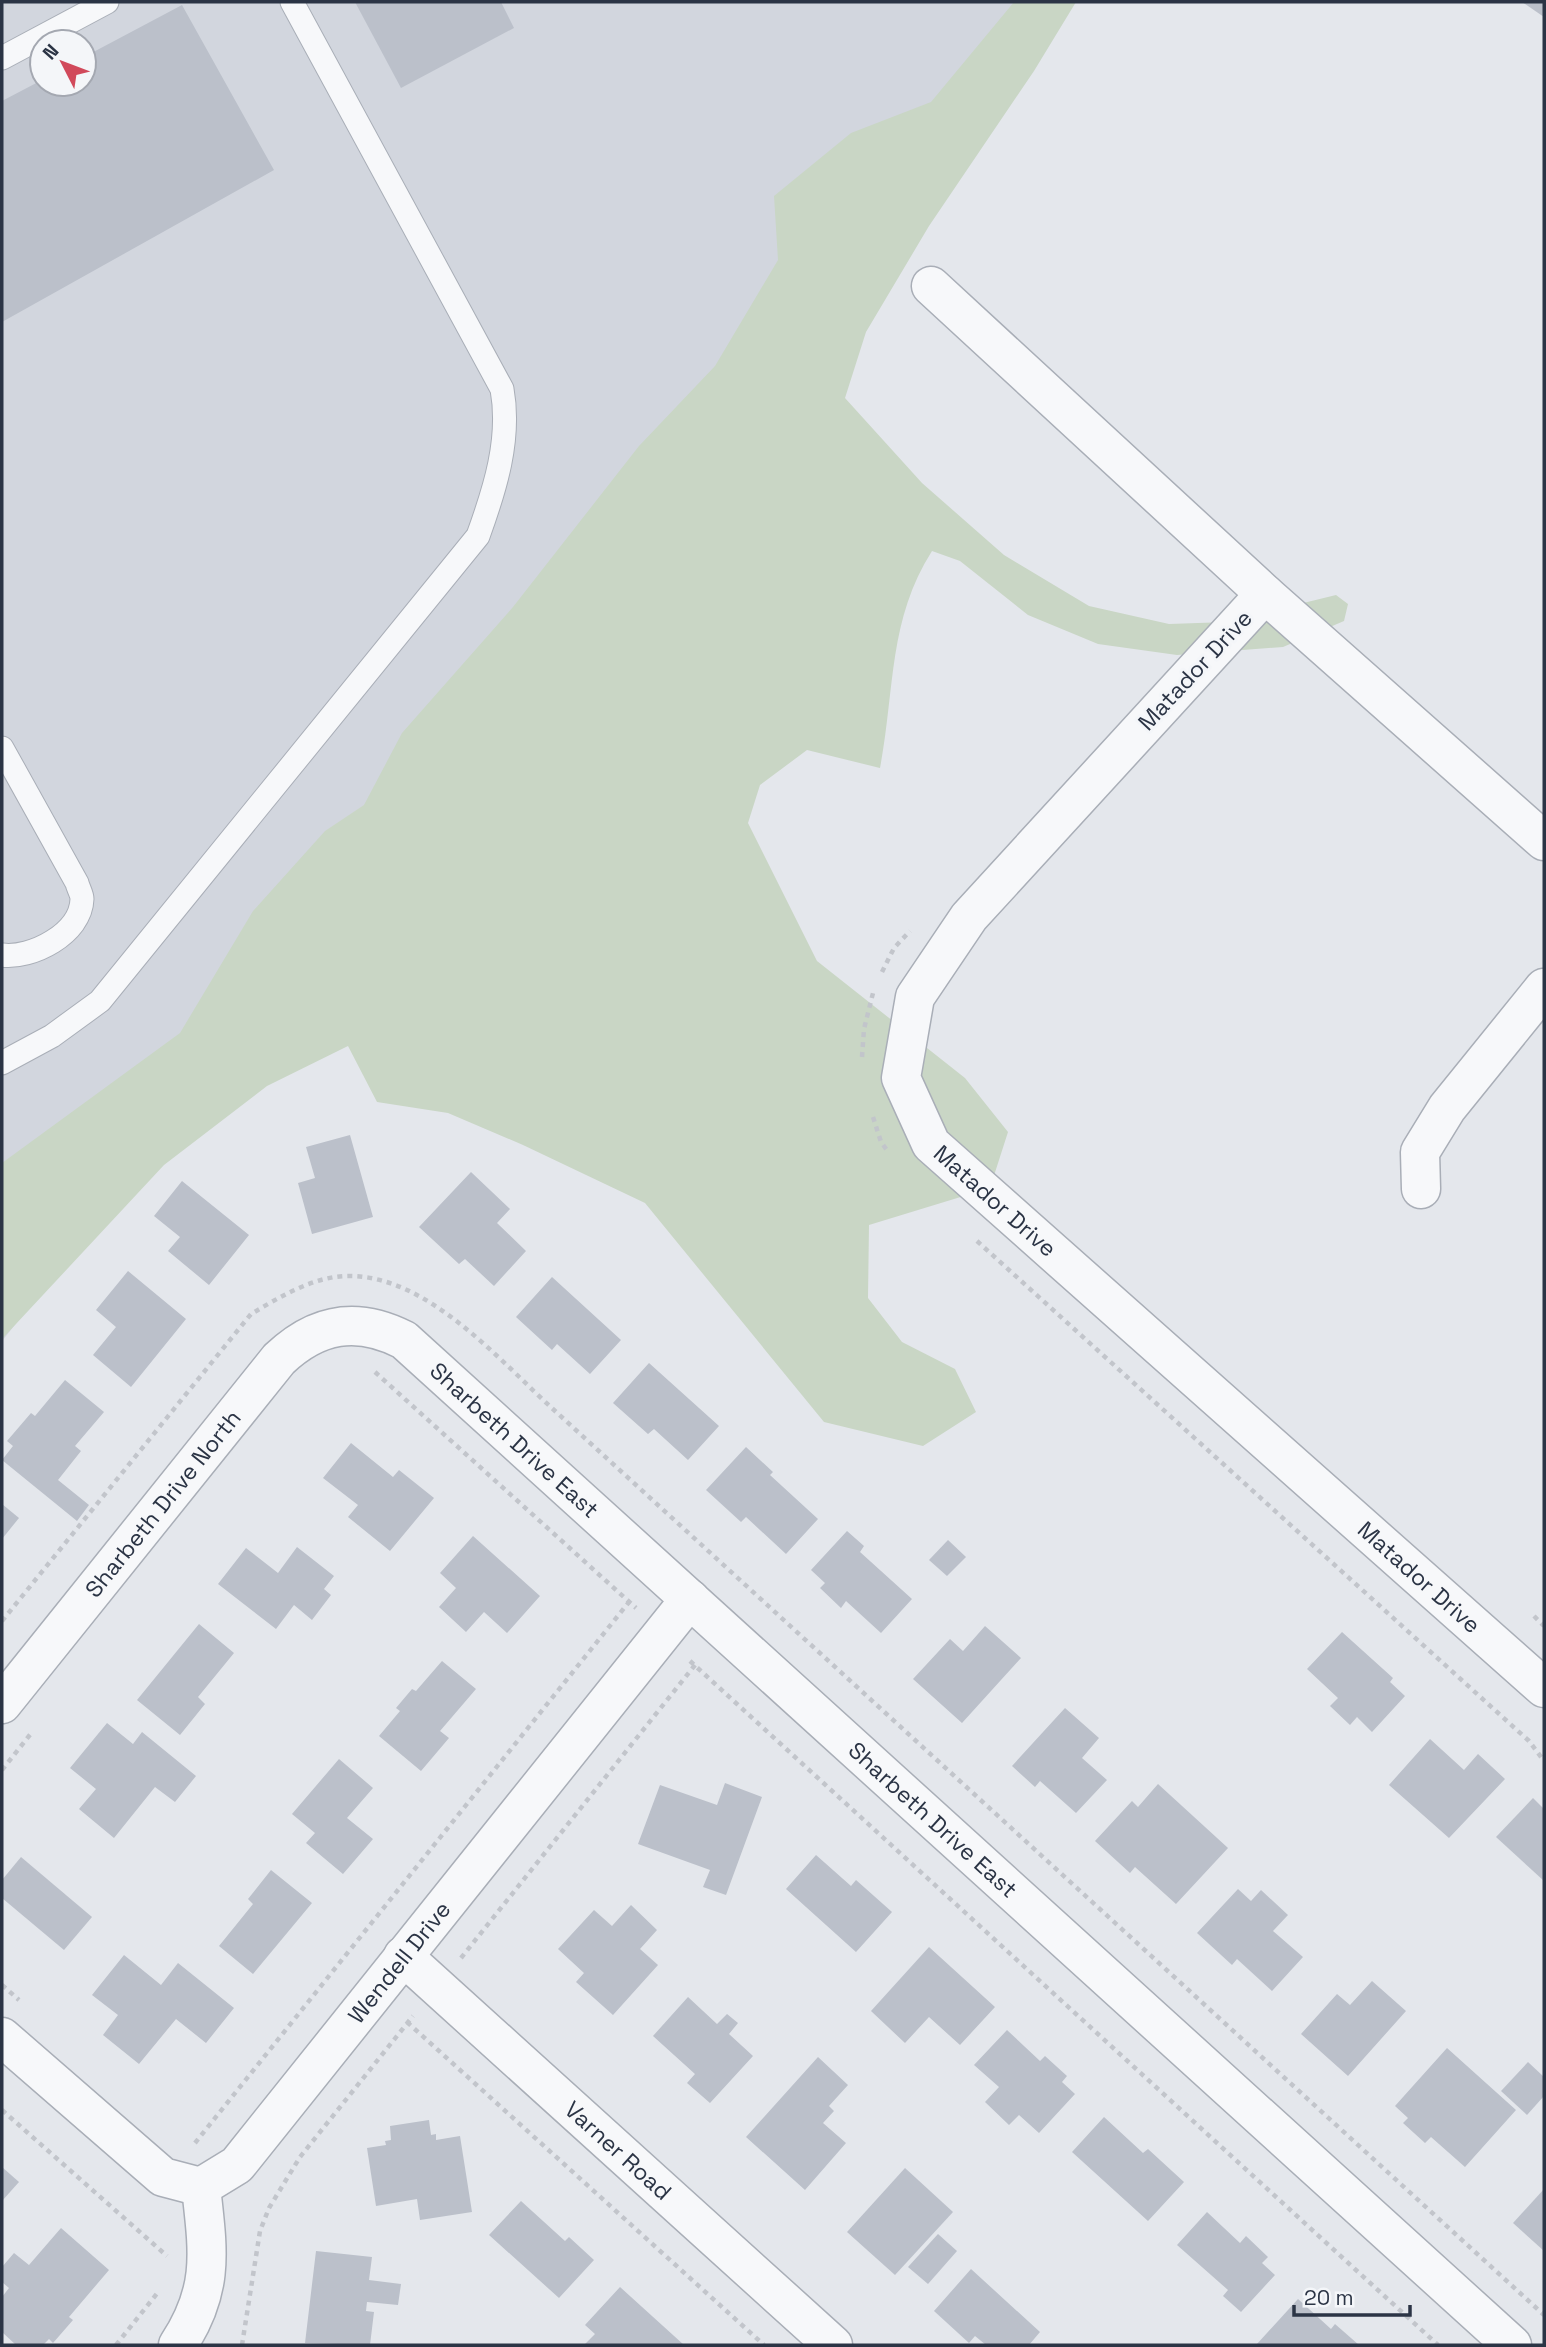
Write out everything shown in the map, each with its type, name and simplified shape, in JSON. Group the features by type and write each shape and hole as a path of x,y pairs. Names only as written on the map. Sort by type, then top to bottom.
{"street":[{"path":"931,286 1265,594 1544,841"},
{"name":"Matador Drive","path":"1265,594 969,917 915,997 901,1078 931,1144 1544,1688"},
{"path":"1421,1189 1420,1152 1447,1108 1544,988"},
{"name":"Sharbeth Drive East","path":"341,1326 381,1328 404,1340 691,1599 768,1673 1177,2039 1512,2345"},
{"name":"Sharbeth Drive North","path":"2,1704 279,1359 298,1341 318,1331 341,1326"},
{"name":"Wendell Drive","path":"201,2187 237,2165 691,1599"},
{"name":"Varner Road","path":"404,1956 833,2345"},
{"path":"2,2037 163,2177 201,2187 206,2236 205,2285 196,2318 178,2345"}],"lane":[{"path":"2,58 107,2"},
{"path":"2,1063 51,1036 100,1000 478,536 499,478 505,406 502,389 292,2"},
{"path":"2,748 77,883 82,899 73,923 52,940 28,954 2,955"}],"path":[{"path":"372,1369 1438,2345"},
{"path":"188,2151 629,1602"},
{"path":"1534,1616 1544,1626"},
{"path":"2,1770 36,1727"},
{"path":"407,2022 764,2345"},
{"path":"2,2110 168,2258"},
{"path":"116,2345 163,2286"}],"shaded area":[{"path":"2,2 1073,2 2,1341"}],"green space":[{"path":"1014,2 1076,2 1034,71 929,226 866,332 845,398 922,483 1004,555 1089,606 1169,624 1256,621 1283,608 1336,595 1348,604 1344,621 1283,647 1177,655 1098,644 1028,615 960,561 932,551 907,603 900,629 880,768 807,750 760,785 748,823 817,961 965,1078 1008,1132 990,1188 869,1225 868,1298 902,1342 955,1369 976,1412 923,1446 824,1422 645,1203 448,1113 377,1102 348,1046 267,1086 164,1165 2,1339 2,1163 180,1033 253,911 325,831 364,805 402,733 513,607 639,446 715,366 778,260 774,196 851,133 931,102"}],"building":[{"path":"355,2 501,2 514,28 401,88"},
{"path":"1522,2 1544,2 1544,17"},
{"path":"182,5 274,170 2,322 2,101 28,87 28,98 98,98 98,50"},
{"path":"350,1135 373,1217 312,1234 298,1183 315,1178 306,1147"},
{"path":"471,1172 510,1209 497,1223 526,1251 494,1286 465,1259 459,1264 419,1227"},
{"path":"182,1181 249,1235 209,1285 168,1251 180,1237 154,1216"},
{"path":"128,1271 186,1319 131,1387 93,1355 116,1327 96,1310"},
{"path":"552,1277 621,1340 590,1374 557,1344 552,1350 516,1317"},
{"path":"649,1363 719,1426 688,1460 654,1429 648,1434 613,1403"},
{"path":"65,1380 104,1412 75,1446 81,1451 58,1480 89,1505 77,1521 2,1460 13,1446 7,1441 31,1413 35,1416"},
{"path":"351,1443 393,1477 399,1470 434,1498 390,1551 348,1517 358,1505 323,1478"},
{"path":"746,1447 773,1472 770,1475 818,1519 786,1554 746,1517 741,1522 706,1490"},
{"path":"2,1504 19,1518 2,1539"},
{"path":"847,1531 864,1546 860,1552 912,1599 881,1633 846,1601 841,1608 820,1588 825,1583 811,1570"},
{"path":"473,1536 540,1596 507,1633 484,1612 466,1632 439,1607 456,1588 440,1573"},
{"path":"948,1540 966,1557 947,1576 929,1560"},
{"path":"297,1547 334,1576 324,1589 331,1595 312,1620 294,1605 276,1629 218,1584 246,1548 278,1573"},
{"path":"199,1624 234,1653 198,1697 205,1704 180,1735 137,1700"},
{"path":"985,1626 1021,1658 962,1723 913,1679 950,1639 963,1651"},
{"path":"1342,1632 1393,1678 1390,1682 1405,1696 1372,1732 1357,1717 1350,1725 1330,1706 1338,1698 1307,1669"},
{"path":"442,1661 476,1689 440,1731 449,1738 421,1771 379,1736 400,1711 396,1708 412,1689 416,1691"},
{"path":"1065,1708 1099,1738 1082,1758 1107,1780 1076,1813 1040,1781 1035,1787 1012,1766"},
{"path":"107,1723 133,1744 142,1732 196,1776 175,1802 155,1787 114,1838 79,1809 96,1789 70,1768"},
{"path":"1430,1739 1464,1770 1478,1754 1505,1779 1449,1838 1389,1785"},
{"path":"339,1759 373,1788 347,1818 373,1839 343,1874 306,1843 315,1833 292,1814"},
{"path":"725,1783 762,1797 726,1895 703,1887 710,1870 638,1844 660,1785 717,1805"},
{"path":"1158,1784 1228,1848 1176,1904 1135,1867 1130,1873 1095,1841 1132,1801 1138,1807"},
{"path":"1533,1798 1544,1809 1544,1881 1496,1837"},
{"path":"816,1855 851,1886 856,1880 892,1912 856,1952 786,1889"},
{"path":"21,1857 92,1917 64,1950 2,1898 2,1880"},
{"path":"271,1870 312,1903 253,1974 219,1946 253,1904 248,1899"},
{"path":"1238,1889 1251,1901 1261,1890 1288,1915 1273,1931 1303,1957 1272,1991 1237,1959 1232,1965 1197,1933"},
{"path":"631,1905 657,1930 640,1949 658,1965 613,2015 576,1982 584,1973 558,1949 594,1910 612,1926"},
{"path":"929,1947 995,2007 960,2045 929,2017 905,2043 871,2011"},
{"path":"124,1955 161,1985 178,1963 234,2008 206,2043 176,2019 139,2064 103,2035 118,2015 92,1995"},
{"path":"1372,1981 1406,2011 1348,2076 1301,2034 1337,1994 1350,2005"},
{"path":"688,1997 717,2024 727,2014 738,2023 729,2034 753,2056 710,2103 687,2083 695,2074 653,2036"},
{"path":"1007,2030 1040,2061 1045,2056 1067,2076 1062,2082 1075,2094 1039,2133 1019,2115 1009,2125 985,2102 999,2087 974,2065"},
{"path":"1447,2048 1516,2110 1465,2167 1431,2137 1425,2143 1403,2123 1408,2118 1395,2106"},
{"path":"818,2057 848,2085 829,2106 834,2111 823,2123 846,2143 805,2190 746,2137"},
{"path":"1528,2062 1544,2077 1544,2096 1527,2115 1501,2091"},
{"path":"1104,2117 1143,2153 1148,2149 1184,2182 1148,2221 1072,2152"},
{"path":"429,2120 431,2135 436,2134 436,2140 460,2136 472,2212 420,2220 417,2199 376,2206 367,2148 386,2145 385,2141 391,2140 390,2126"},
{"path":"2,2167 19,2182 2,2201"},
{"path":"905,2168 953,2212 895,2275 847,2232"},
{"path":"1544,2189 1544,2251 1513,2223"},
{"path":"521,2201 565,2241 569,2237 594,2260 559,2298 489,2235"},
{"path":"1207,2212 1240,2243 1246,2236 1268,2257 1262,2263 1275,2275 1241,2312 1223,2296 1228,2290 1177,2245"},
{"path":"61,2228 109,2270 69,2317 73,2320 53,2343 49,2339 43,2345 16,2345 2,2332 2,2297 9,2288 2,2282 2,2267 14,2253 29,2265"},
{"path":"938,2234 957,2251 928,2284 908,2267"},
{"path":"316,2251 372,2257 369,2280 401,2284 398,2305 367,2302 366,2311 374,2312 370,2345 305,2343"},
{"path":"971,2269 1040,2332 1029,2345 986,2345 975,2336 969,2343 934,2311"},
{"path":"620,2287 684,2345 584,2345 595,2334 585,2325"},
{"path":"1298,2299 1331,2329 1335,2324 1359,2345 1256,2345"}]}
